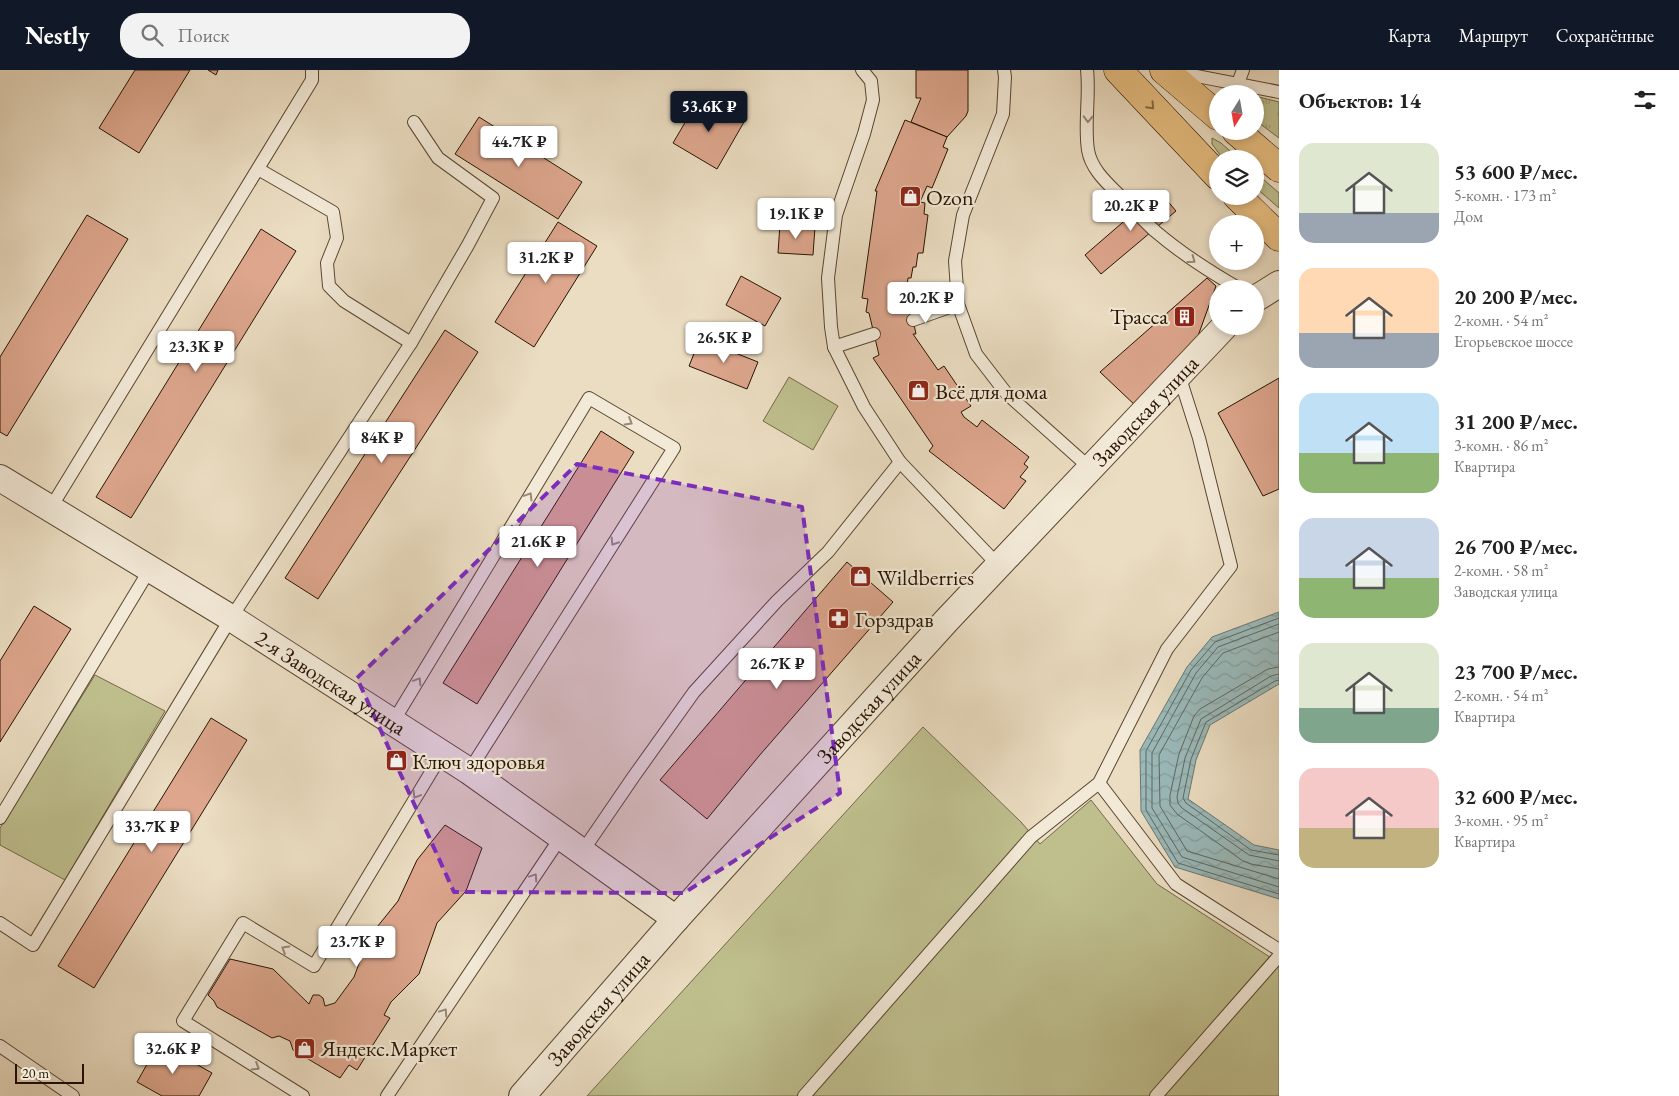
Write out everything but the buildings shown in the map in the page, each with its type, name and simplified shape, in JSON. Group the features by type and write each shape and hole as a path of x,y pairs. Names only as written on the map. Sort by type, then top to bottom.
{"main road":[{"path":"1118,70 1209,166"},
{"path":"1165,70 1209,108"},
{"path":"1246,140 1279,168"},
{"path":"1246,205 1279,237"}],"street":[{"path":"1264,291 1279,284"},
{"name":"Заводская улица","path":"522,1096 676,919 998,565 1217,335"},
{"name":"2-я Заводская улица","path":"0,478 231,618 469,771 676,919"}],"lane":[{"path":"50,509 312,80 312,70"},
{"path":"862,70 871,81 873,100 864,134 836,215 828,278 834,347 864,407 900,462 998,565"},
{"path":"1004,70 1003,114 962,215 955,261 958,304 976,354 1006,393 1090,468"},
{"path":"1087,70 1089,87 1088,151 1092,163 1100,176 1154,230 1205,269 1224,280"},
{"path":"1165,70 1279,92"},
{"path":"1238,83 1243,70"},
{"path":"0,924 33,945 231,618 411,343 468,246 493,198 438,158 414,122"},
{"path":"258,169 333,212 337,238 327,263 329,286 344,301 411,343"},
{"path":"913,320 958,304"},
{"path":"834,347 874,334"},
{"path":"804,1096 1031,837 1100,783 1167,648 1230,566 1199,438 1179,375"},
{"path":"393,722 589,398 674,448 469,771"},
{"path":"582,852 694,692 776,601 828,552 900,462"},
{"path":"0,818 150,569"},
{"path":"303,1096 182,1021 243,923 314,966 442,754"},
{"path":"1100,783 1176,884 1279,950"},
{"path":"388,1096 561,837"},
{"path":"1156,1096 1279,956"},
{"path":"0,1046 73,1096"}],"highlighted area":[{"path":"577,464 802,507 840,793 684,893 454,892 357,678"}],"green space":[{"path":"1264,98 1279,102 1279,138 1264,127"},
{"path":"1212,140 1216,140 1229,150 1216,150 1212,144"},
{"path":"1264,180 1279,193 1279,208 1264,195"},
{"path":"789,377 838,406 813,450 763,421"},
{"path":"95,675 165,711 65,880 0,845 0,828"},
{"path":"923,727 1021,822 1040,844 1091,800 1157,884 1279,963 1279,1096 587,1096"}],"water":[{"path":"1279,612 1279,684 1210,725 1196,760 1188,799 1254,845 1279,850 1279,899 1175,867 1141,811 1140,750 1187,667 1212,637"}],"place":[{"name":"Ozon","path":"910,197"},
{"name":"Трасса","path":"1184,316"},
{"name":"Всё для дома","path":"919,391"},
{"name":"Wildberries","path":"861,577"},
{"name":"Горздрав","path":"839,619"},
{"name":"Ключ здоровья","path":"396,761"},
{"name":"Яндекс.Маркет","path":"305,1048"}]}
